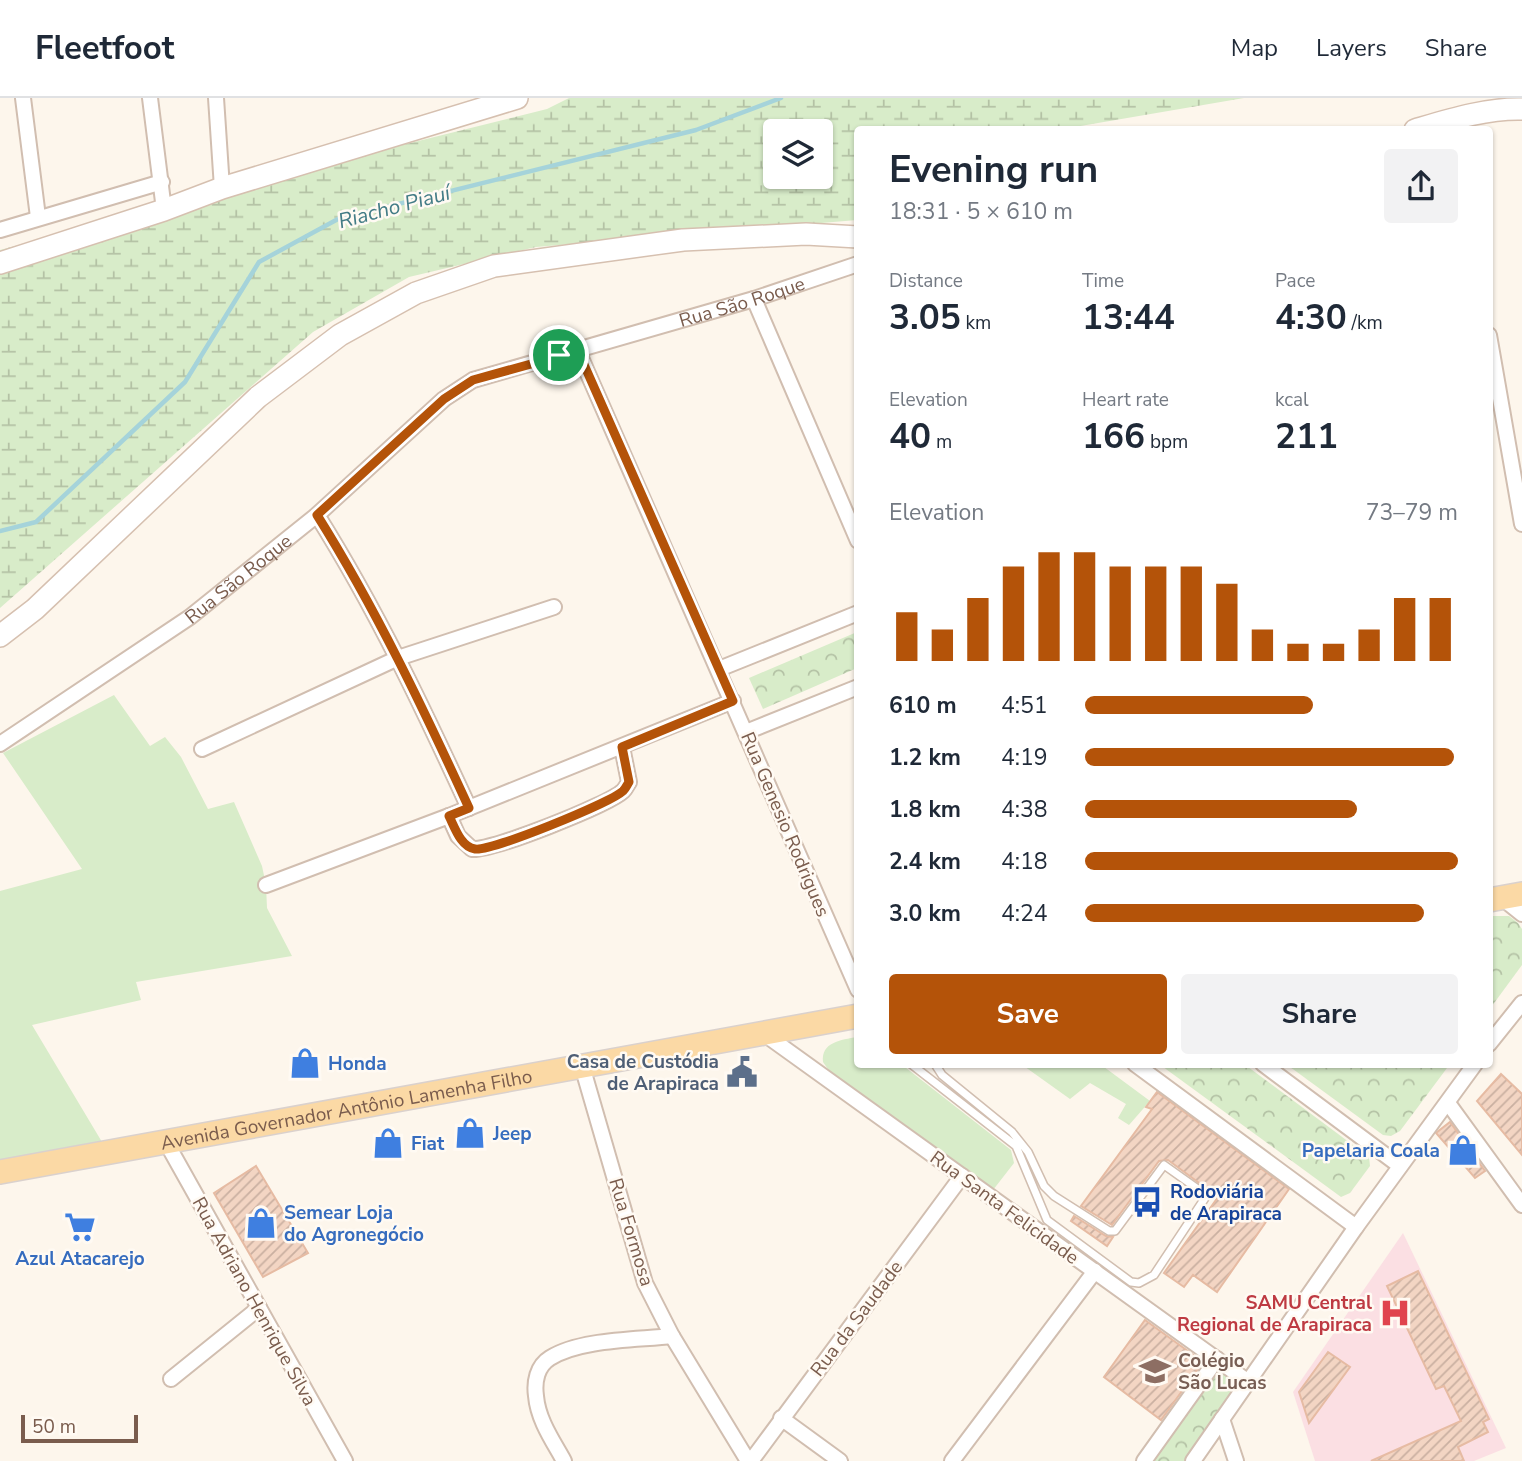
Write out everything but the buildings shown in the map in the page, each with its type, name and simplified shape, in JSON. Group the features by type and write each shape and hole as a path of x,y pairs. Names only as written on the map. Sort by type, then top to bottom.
{"main road":[{"path":"0,263 164,210 222,188 517,98"},
{"path":"1453,124 1509,108 1522,109"},
{"path":"0,636 35,609 258,397 340,335 416,293 494,267 657,243 806,234 854,237"},
{"name":"Avenida Governador Antônio Lamenha Filho","path":"0,1172 854,1018"}],"street":[{"path":"23,98 38,217"},
{"path":"150,98 164,210"},
{"path":"216,98 222,188"},
{"path":"0,230 162,182"},
{"name":"Rua São Roque","path":"0,744 190,617 317,515 444,399 473,380 754,299 854,265"},
{"path":"754,299 854,532"},
{"name":"Rua Genesio Rodrigues","path":"578,351 854,981"},
{"path":"1493,358 1522,524"},
{"path":"317,515 398,658 469,808"},
{"path":"202,749 398,658 554,607"},
{"path":"719,670 854,615"},
{"path":"746,732 854,689"},
{"path":"266,886 449,816 733,701"},
{"path":"449,816 458,836 472,849 481,850 507,842 605,802 623,791 629,782 622,747"},
{"path":"1504,898 1522,914"},
{"path":"1493,1039 1522,1003"},
{"name":"Rua Santa Felicidade","path":"763,1033 1247,1381"},
{"name":"Rua Formosa","path":"582,1066 645,1283 672,1336 750,1461"},
{"path":"1140,1068 1356,1227"},
{"path":"1268,1068 1400,1166"},
{"path":"1193,1461 1356,1227 1472,1068"},
{"path":"1448,1103 1520,1200"},
{"name":"Rua Adriano Henrique Silva","path":"166,1142 345,1461"},
{"name":"Rua da Saudade","path":"750,1461 961,1176"},
{"path":"952,1461 1095,1271"},
{"path":"172,1379 259,1308"},
{"path":"564,1461 541,1420 538,1409 535,1382 539,1369 549,1358 581,1346 672,1336"},
{"path":"1144,1461 1217,1359"},
{"path":"782,1418 840,1461"},
{"path":"1222,1419 1236,1461"}],"lane":[{"path":"916,1068 1016,1146 1047,1220 1130,1282 1139,1283 1154,1275 1205,1198 1202,1192 1164,1165 1115,1231 1109,1231 1054,1196 1044,1186 1028,1152 1012,1132 938,1068"}],"shaded area":[{"name":"SAMU Central Regional de Arapiraca","path":"1403,1233 1506,1448 1474,1461 1315,1461 1293,1392"}],"green space":[{"path":"569,98 1244,98 1081,126 854,126 854,220 536,247 409,277 313,332 0,608 0,250 241,185 547,109"},
{"path":"854,633 854,669 763,709 749,678"},
{"path":"114,695 150,746 165,737 181,757 208,809 234,802 262,866 267,908 292,956 136,982 141,1000 32,1025 102,1142 0,1160 0,891 82,869 3,753"},
{"path":"1493,916 1509,916 1522,929 1522,965 1493,1005"},
{"path":"854,1038 854,1068 906,1068 1011,1150 1014,1163 993,1190 830,1072 823,1062 825,1050 833,1043"},
{"path":"1027,1068 1105,1068 1150,1101 1129,1125 1118,1118 1126,1104 1090,1083 1070,1099"},
{"path":"1164,1068 1249,1068 1369,1157 1370,1166 1350,1193 1341,1197"},
{"path":"1291,1068 1447,1068 1400,1131 1391,1136 1383,1135"},
{"path":"1217,1359 1247,1381 1193,1461 1144,1461"}],"waterway":[{"name":"Riacho Piauí","path":"0,531 36,522 185,382 259,262 338,219 696,130 781,98"}],"place":[{"name":"Honda","path":"305,1063"},
{"name":"Casa de Custódia de Arapiraca","path":"742,1072"},
{"name":"Jeep","path":"470,1133"},
{"name":"Fiat","path":"388,1143"},
{"name":"Papelaria Coala","path":"1463,1150"},
{"name":"Rodoviária de Arapiraca","path":"1147,1202"},
{"name":"Semear Loja do Agronegócio","path":"261,1223"},
{"name":"Azul Atacarejo","path":"80,1227"},
{"name":"SAMU Central Regional de Arapiraca","path":"1395,1313"},
{"name":"Colégio São Lucas","path":"1155,1371"}],"route":[{"path":"578,351 733,701 622,747 629,782 623,791 605,802 507,842 481,850 472,849 458,836 449,816 469,808 398,658 317,515 444,399 473,380 559,355 578,351"}]}
